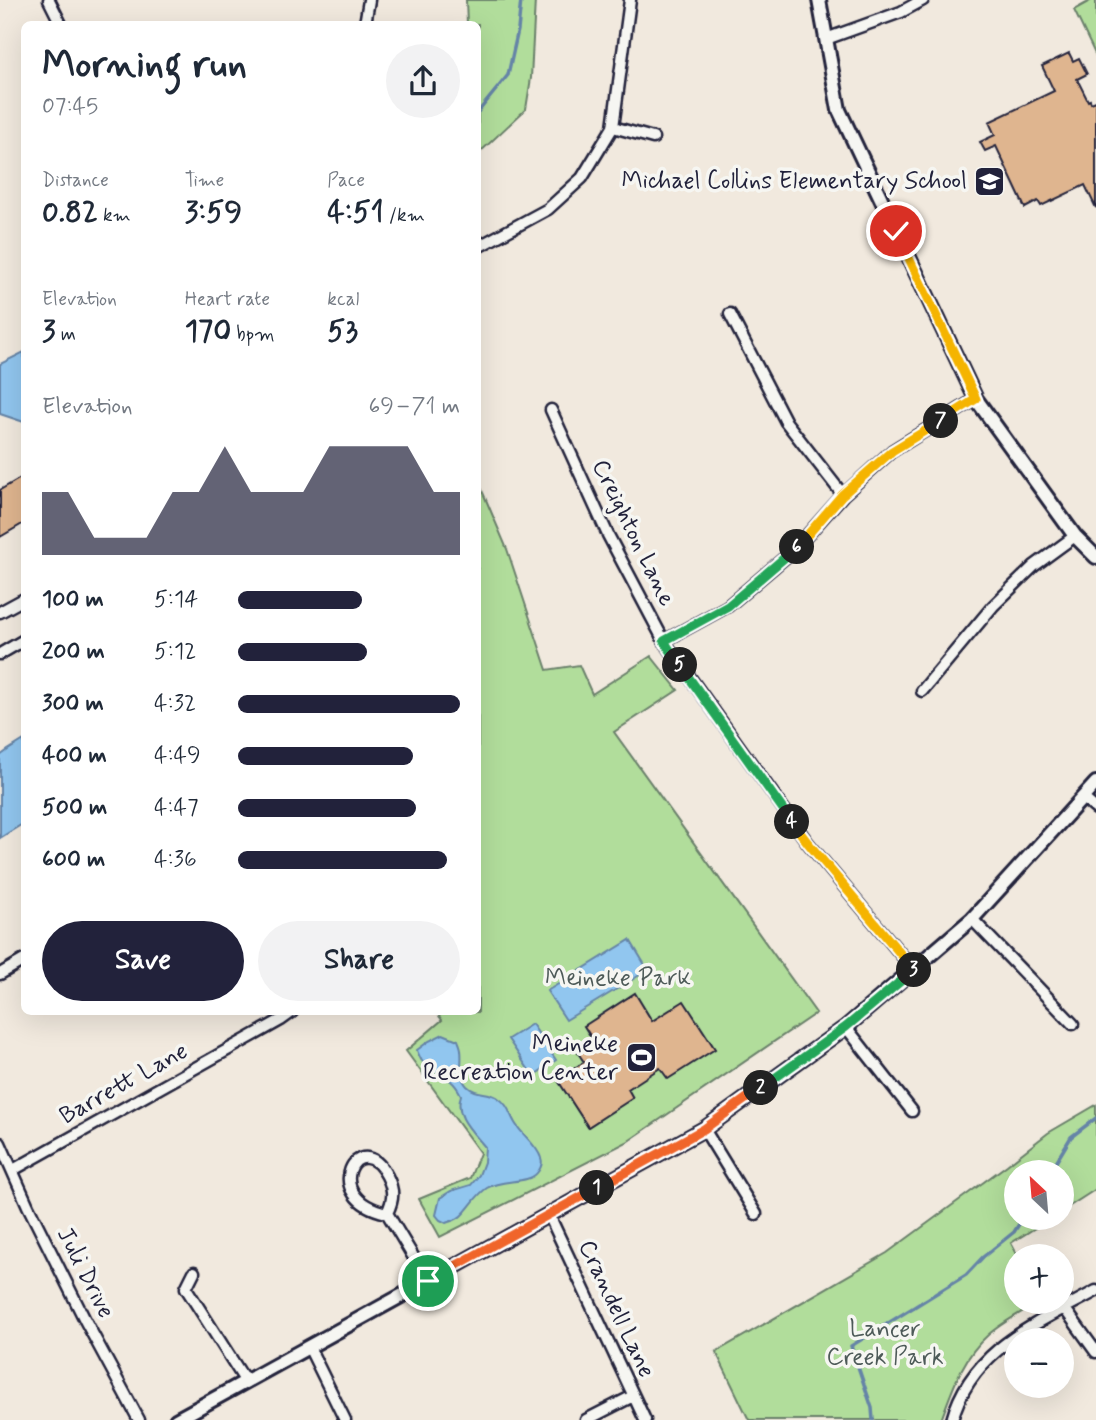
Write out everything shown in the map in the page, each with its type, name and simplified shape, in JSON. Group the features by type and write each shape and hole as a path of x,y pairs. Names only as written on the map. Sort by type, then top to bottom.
{"street":[{"path":"49,0 60,21"},
{"path":"366,21 369,0"},
{"path":"481,245 548,209 582,178 613,127 630,0"},
{"path":"819,0 839,110 976,399 1075,536 1096,557"},
{"path":"826,39 901,12 923,0"},
{"path":"613,127 653,138"},
{"path":"730,314 786,422 842,495"},
{"path":"664,641 728,606 795,549 842,495 892,451 976,399"},
{"name":"Creighton Lane","path":"551,410 608,535 664,641 808,843 914,970"},
{"path":"922,691 993,606 1034,566 1075,536"},
{"path":"0,612 21,601"},
{"path":"0,653 21,642"},
{"path":"176,1420 704,1129 846,1027 972,919 1096,783"},
{"path":"1083,798 1096,809"},
{"path":"972,919 1073,1024"},
{"path":"0,974 21,962"},
{"name":"Barrett Lane","path":"13,1170 288,1015"},
{"path":"846,1027 912,1111"},
{"path":"704,1129 756,1214"},
{"name":"Juli Drive","path":"0,1143 79,1309 139,1420"},
{"path":"387,1213 393,1200 392,1186 385,1172 377,1161 370,1158 355,1162 349,1169 349,1185 366,1205 373,1210 387,1213 428,1281"},
{"name":"Crandell Lane","path":"549,1215 645,1420"},
{"path":"194,1272 186,1288 246,1382"},
{"path":"1074,1304 1096,1291"},
{"path":"952,1420 969,1382 992,1354 1022,1332 1056,1314"},
{"path":"1069,1314 1096,1352"},
{"path":"309,1347 345,1420"},
{"path":"586,1420 633,1396"}],"green space":[{"path":"466,0 535,0 531,78 526,109 481,151 481,21 467,21"},
{"path":"1096,0 1096,56 1074,10"},
{"name":"Meineke Park","path":"481,488 507,549 547,670 579,665 592,694 651,656 678,690 614,732 816,1013 627,1142 440,1237 419,1199 470,1178 480,1153 406,1051 442,1020 438,1015 481,1015"},
{"name":"Lancer Creek Park","path":"1096,1105 1096,1189 1074,1203 1074,1160 1013,1160 1048,1133"},
{"name":"Lancer Creek Park","path":"1004,1167 1004,1230 1032,1230 1012,1244 1004,1244 1004,1314 1019,1314 988,1335 971,1353 959,1374 941,1420 749,1420 716,1352 887,1253"}],"water":[{"path":"21,354 21,421 0,414 0,364"},
{"path":"21,742 21,825 0,838 0,756"},
{"path":"630,940 648,970 566,1020 547,991"},
{"path":"532,1024 556,1060 533,1076 508,1039"},
{"path":"443,1034 458,1040 461,1049 461,1073 467,1086 474,1091 493,1095 504,1103 518,1127 539,1153 542,1162 540,1169 533,1176 487,1188 464,1213 446,1223 436,1215 440,1198 451,1191 471,1185 484,1162 485,1147 462,1116 459,1103 461,1095 457,1088 447,1078 427,1066 417,1050"}],"building":[{"name":"Michael Collins Elementary School","path":"1069,53 1073,61 1079,58 1087,74 1077,79 1088,101 1096,101 1096,208 1085,185 1041,206 1038,201 1025,208 996,146 985,151 980,142 995,135 989,122 1054,91 1042,66"},
{"path":"21,478 21,525 0,537 0,490"},
{"name":"Meineke Recreation Center","path":"635,993 652,1021 684,1001 715,1049 668,1079 660,1068 628,1089 633,1098 588,1127 557,1079 584,1062 578,1053 594,1042 584,1026"}],"waterway":[{"path":"481,108 508,75 518,30 521,0"},
{"path":"1057,1160 1071,1137 1096,1118"},
{"path":"873,1420 872,1408 851,1346 966,1275 1015,1230"}],"place":[{"name":"Michael Collins Elementary School","path":"990,181"},
{"name":"Meineke Recreation Center","path":"641,1058"}],"route":[{"path":"428,1281 704,1129 846,1027 914,970 808,843 664,641 728,606 795,549 842,495 892,451 976,399 896,231"}]}
